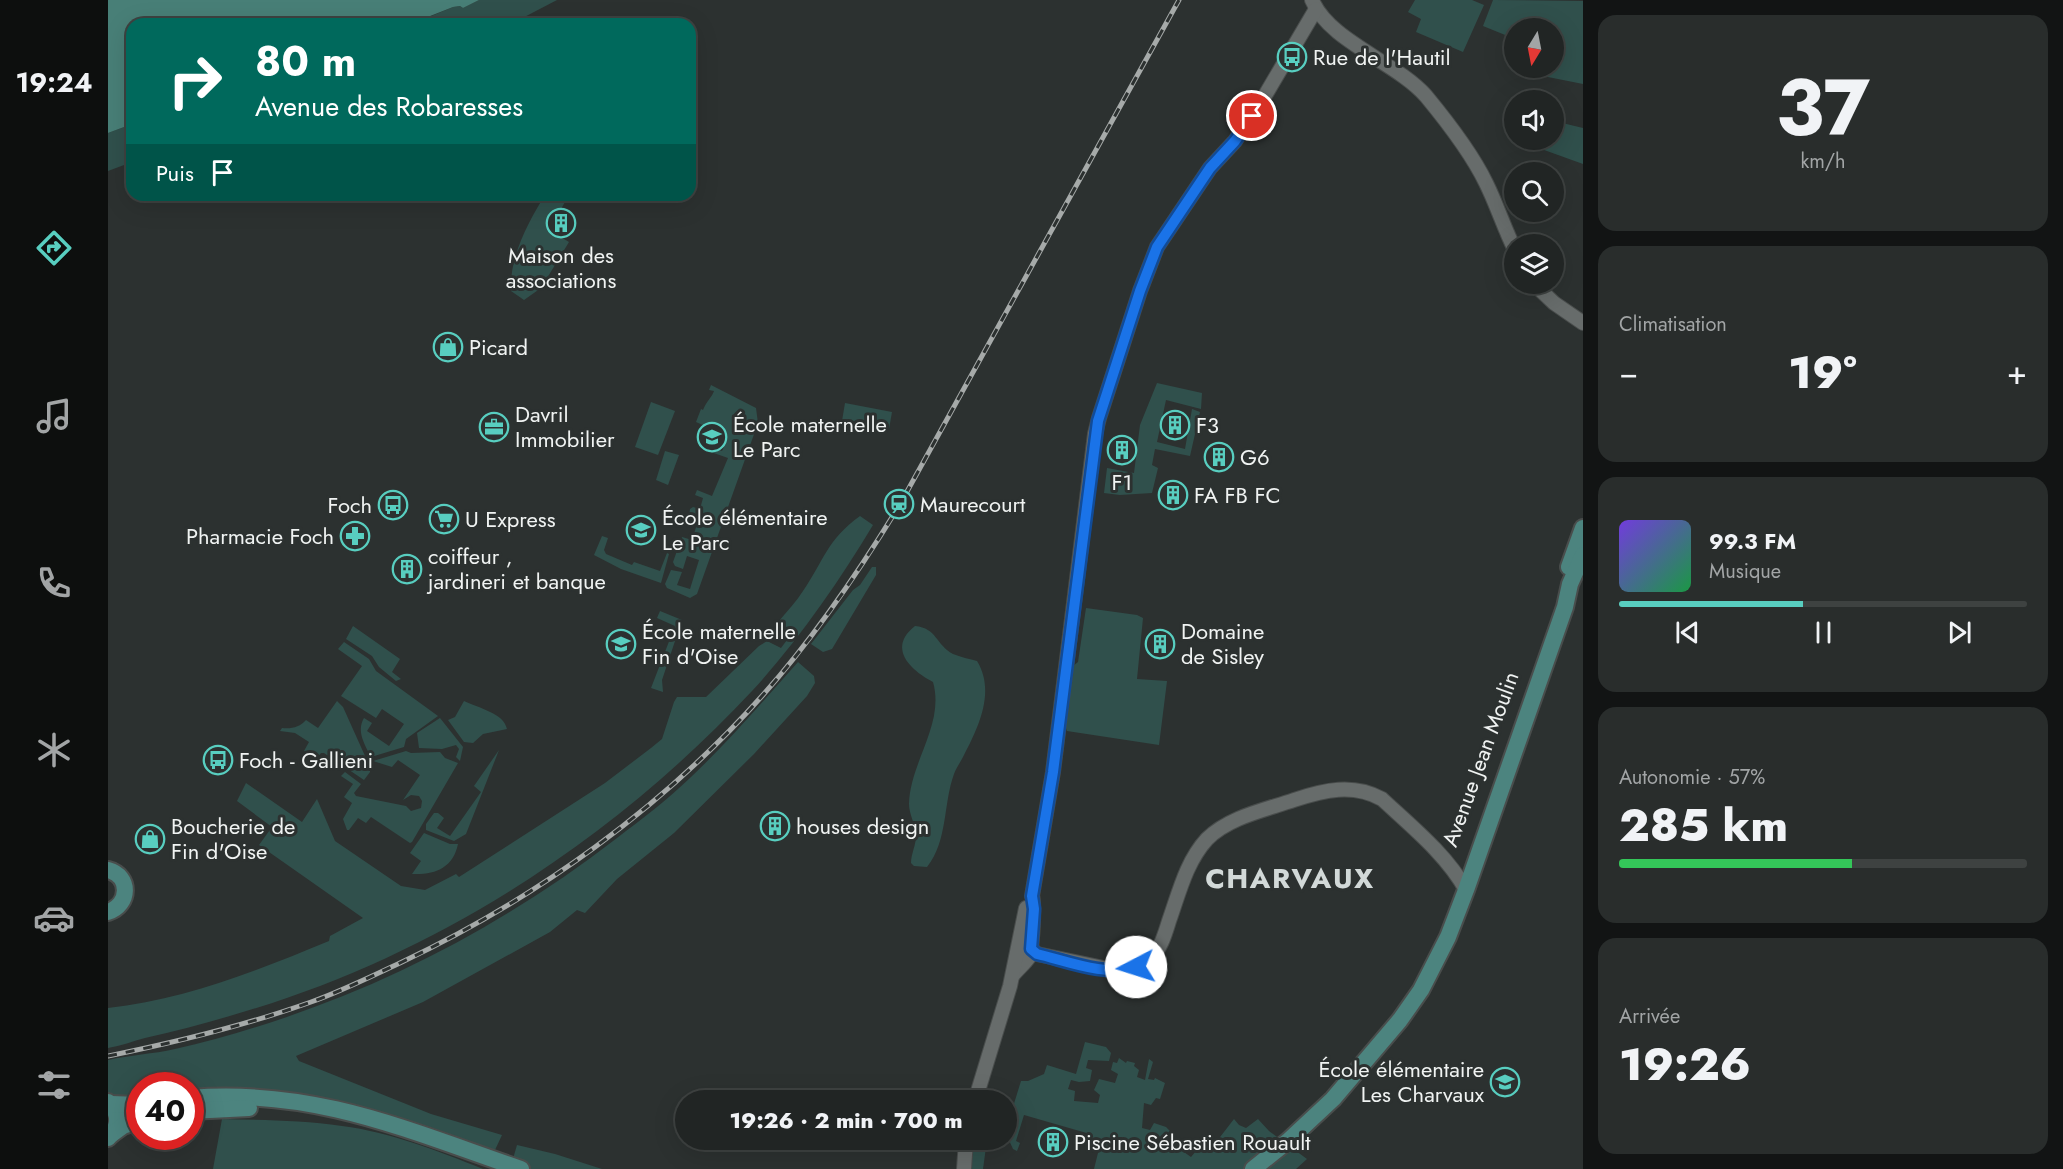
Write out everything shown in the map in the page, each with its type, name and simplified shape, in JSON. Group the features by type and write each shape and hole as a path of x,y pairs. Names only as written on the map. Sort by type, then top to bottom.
{"main road":[{"name":"Avenue Jean Moulin","path":"1372,1052 1405,1000 1463,884 1488,795 1535,675 1551,628 1559,595 1583,528"},
{"name":"Avenue Jean Moulin","path":"1372,1052 1400,1020 1421,990 1436,961 1566,602 1570,584 1583,555"},
{"path":"108,870 118,874 125,888 123,900 110,914"},
{"path":"1253,1169 1319,1114 1372,1052"},
{"path":"204,1097 279,1099 345,1111 398,1125 521,1169"},
{"path":"109,1103 126,1104"},
{"path":"109,1103 115,1109 117,1122 110,1136"},
{"path":"204,1110 278,1107 345,1111"},
{"path":"110,1136 126,1125"}],"street":[{"path":"978,1090 1013,975 1027,952 1027,903 1032,896 1053,772 1095,434 1099,418 1140,291 1157,247 1210,168 1235,141 1260,104 1314,5 1328,24 1404,77 1424,94 1485,180 1508,234"},
{"path":"1545,294 1583,323"},
{"path":"1027,952 1113,970 1130,969 1142,964 1150,959 1161,944 1187,870 1196,853 1209,838 1235,820 1327,789 1365,791 1382,799 1463,884"},
{"path":"963,1169 965,1150"}],"shaded area":[{"path":"108,0 479,0 463,8 453,7 425,18 126,18 126,126 108,133"},
{"path":"479,0 557,0 522,18 426,18 453,7 463,8"},
{"path":"1415,0 1472,0 1484,5 1463,52 1416,32 1421,19 1408,12"},
{"path":"1493,0 1583,1 1583,84 1553,78 1564,78 1564,18 1504,18 1504,35 1483,26"},
{"path":"1564,123 1583,128 1583,164 1544,150 1564,150"},
{"path":"126,126 126,164 108,171 108,133"},
{"path":"541,201 566,201 549,230 569,242 541,288 524,300 511,291 511,279 516,253"},
{"path":"1157,383 1202,393 1201,409 1166,400 1157,442 1185,449 1192,409 1200,412 1190,456 1155,449 1152,465 1158,468 1152,493 1120,495 1104,493 1107,468 1134,473 1140,425"},
{"path":"711,385 756,408 758,423 697,594 690,598 667,588 665,584 671,570 682,572 677,585 690,589 699,560 687,556 683,569 675,566 673,562 682,537 692,540 698,521 689,517 690,509 693,507 700,509 703,498 695,495 697,490 712,496 728,458 705,450 707,445 722,451 726,443 714,438 716,431 696,422 701,409 703,410 714,391 709,390"},
{"path":"651,402 675,411 658,455 635,447"},
{"path":"845,403 892,412 889,429 842,421"},
{"path":"665,451 679,455 668,485 656,480"},
{"path":"860,516 873,525 817,611 769,672 697,746 639,797 578,845 514,888 447,927 378,962 307,991 233,1015 108,1048 108,1008 193,991 248,973 329,941 330,936 363,918 259,845 272,827 237,801 246,783 302,822 317,799 335,841 401,886 425,890 456,874 459,877 605,783 662,739 677,697 706,697 759,646 767,641 781,648 793,632 779,627 779,621 800,595 833,542"},
{"path":"602,536 608,538 604,550 606,554 632,565 634,562 660,571 667,553 669,554 661,583 621,569 594,555"},
{"path":"872,567 876,567 876,575 832,649 823,652 811,644 853,590 860,585"},
{"path":"1086,608 1137,615 1143,618 1137,679 1167,681 1159,745 1067,731 1064,722 1073,666 1078,662"},
{"path":"660,611 682,620 662,680 663,692 651,688 675,626 657,618"},
{"path":"353,626 400,659 392,672 401,679 396,681 379,667 372,656 346,639"},
{"path":"915,626 928,630 953,654 977,661 985,685 983,710 969,746 954,774 939,846 927,867 914,866 911,863 916,836 909,804 915,773 931,728 935,698 933,682 910,665 902,650 907,634"},
{"path":"344,642 369,659 376,671 438,716 406,739 404,747 371,757 361,733 364,718 372,723 367,731 389,746 404,724 382,709 376,718 341,696 362,666 338,649"},
{"path":"798,662 814,676 815,683 807,696 754,754 674,833 617,879 585,913 577,910 550,932 423,1002 296,1056 299,1061 431,1114 502,1135 495,1150 375,1110 326,1098 259,1090 204,1091 204,1072 126,1072 126,1097 108,1095 108,1060 167,1051 270,1022 373,984 458,942 539,893 617,838 681,786 732,736"},
{"path":"337,701 343,707 370,767 370,772 364,780 324,753 316,759 304,751 309,742 295,733 280,731 282,728 298,726 306,720 318,728"},
{"path":"464,701 496,715 505,723 507,729 483,734 473,743 464,742 448,720 455,717"},
{"path":"440,718 463,747 460,761 456,757 459,749 456,745 442,749 419,748 417,733"},
{"path":"499,750 466,834 454,841 426,830 426,824 434,813 438,813 444,818 437,828 450,836 481,792 474,786"},
{"path":"406,751 411,753 440,752 445,758 458,763 412,842 410,843 371,817 366,823 358,818 347,830 343,819 352,803 344,797 353,784 341,776 345,772 361,784 354,793 356,796 406,806 411,811 421,808 422,801 419,796 411,795 403,800 420,775 398,760 392,767 373,761"},
{"path":"424,833 450,844 458,844 456,852 442,868 428,873 412,874 421,861 410,853"},
{"path":"1085,1042 1106,1047 1111,1053 1109,1061 1088,1060 1086,1068 1092,1070 1090,1081 1071,1080 1068,1089 1075,1091 1074,1101 1098,1103 1100,1095 1094,1090 1099,1079 1115,1083 1118,1074 1111,1070 1113,1062 1117,1063 1119,1058 1126,1063 1127,1061 1135,1063 1134,1066 1139,1070 1137,1077 1145,1080 1149,1059 1153,1062 1148,1079 1154,1080 1155,1078 1165,1083 1160,1099 1156,1098 1151,1105 1144,1103 1142,1128 1150,1130 1154,1123 1166,1127 1175,1136 1170,1145 1177,1150 1180,1146 1181,1150 1191,1157 1208,1137 1217,1141 1234,1119 1246,1128 1258,1119 1269,1131 1307,1159 1296,1169 1094,1169 1099,1149 1087,1145 1090,1134 1024,1115 1017,1138 1017,1094 1021,1081 1028,1081 1044,1074 1047,1065 1076,1074"},
{"path":"222,1119 297,1121 360,1129 414,1143 483,1169 213,1169"},
{"path":"517,1145 555,1154 602,1169 510,1169"},
{"path":"973,1150 986,1150 983,1169 970,1169"}],"railway":[{"path":"108,1056 210,1033 311,1002 368,978 452,937 549,879 595,847 640,813 723,737 781,674 817,628 868,556 899,506 1179,0"}],"place":[{"name":"Rue de l'Hautil","path":"1292,57"},
{"name":"Maison des associations","path":"561,223"},
{"name":"Picard","path":"448,347"},
{"name":"F3","path":"1175,425"},
{"name":"Davril Immobilier","path":"494,427"},
{"name":"École maternelle Le Parc","path":"712,437"},
{"name":"F1","path":"1122,450"},
{"name":"G6","path":"1219,457"},
{"name":"FA FB FC","path":"1173,495"},
{"name":"Maurecourt","path":"899,504"},
{"name":"Foch","path":"393,505"},
{"name":"U Express","path":"444,519"},
{"name":"École élémentaire Le Parc","path":"641,530"},
{"name":"Pharmacie Foch","path":"355,536"},
{"name":"coiffeur , jardineri et banque","path":"407,569"},
{"name":"École maternelle Fin d'Oise","path":"621,644"},
{"name":"Domaine de Sisley","path":"1160,644"},
{"name":"Foch - Gallieni","path":"218,760"},
{"name":"houses design","path":"775,826"},
{"name":"Boucherie de Fin d'Oise","path":"150,839"},
{"name":"École élémentaire Les Charvaux","path":"1505,1082"},
{"name":"Piscine Sébastien Rouault","path":"1053,1142"}],"district":[{"name":"CHARVAUX","path":"1290,878"}],"route":[{"path":"1136,967 1123,970 1104,969 1037,954 1031,949 1030,940 1034,909 1032,896 1053,772 1098,421 1140,291 1157,247 1210,168 1235,141 1252,116"}]}
